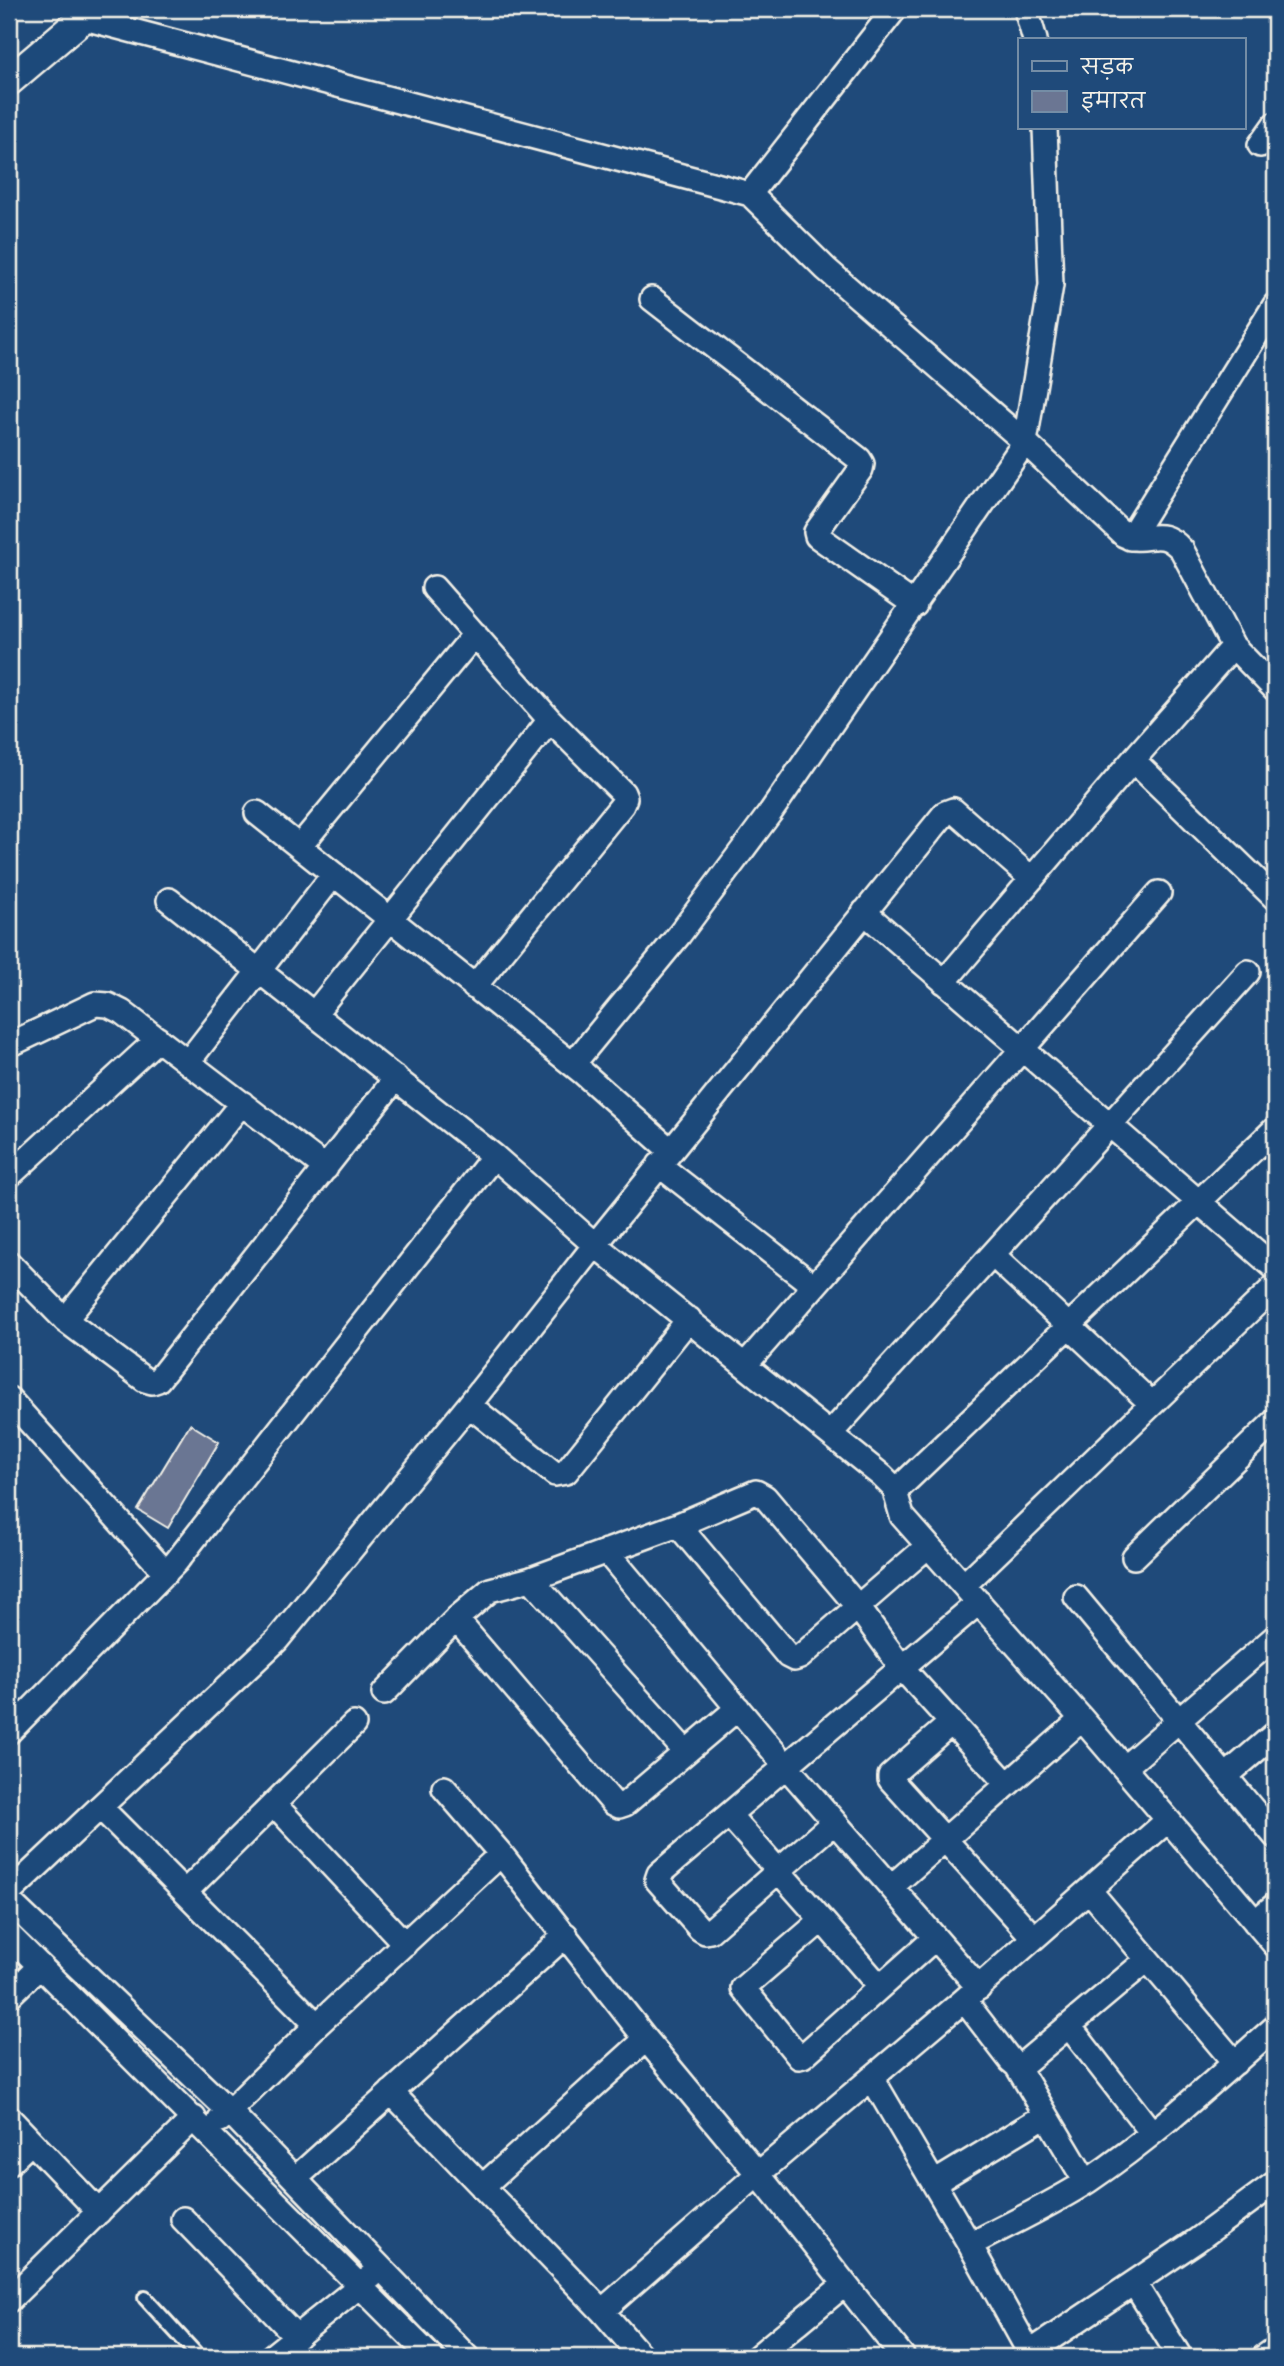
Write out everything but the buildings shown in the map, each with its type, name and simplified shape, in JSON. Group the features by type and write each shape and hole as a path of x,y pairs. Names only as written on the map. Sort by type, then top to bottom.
{"street":[{"path":"750,194 895,9"},
{"path":"1026,9 1034,38"},
{"path":"9,82 89,13 750,194 826,269 1026,442 1124,535 1130,538 1163,536 1176,543 1233,646 1275,690"},
{"path":"1260,145 1275,124"},
{"path":"582,1072 578,1058 679,935 770,813 1026,442 1051,285 1045,130"},
{"path":"652,299 859,459 862,464 860,469 816,532 817,536 915,605"},
{"path":"1130,538 1275,306"},
{"path":"433,588 550,720 625,798 474,986"},
{"path":"300,846 475,634"},
{"path":"944,982 1233,646"},
{"path":"314,1014 550,720"},
{"path":"1133,760 1275,898"},
{"path":"9,1893 277,1640 470,1405 595,1245 948,810 953,810 1032,879"},
{"path":"257,813 582,1072 665,1158 814,1286"},
{"path":"188,1062 334,874"},
{"path":"745,1365 1159,893"},
{"path":"169,900 494,1156 595,1245 830,1434 896,1495 902,1516 1082,1719 1275,1945"},
{"path":"864,912 1275,1268"},
{"path":"830,1434 1248,972"},
{"path":"9,1045 95,1004 108,1005 122,1012 326,1168"},
{"path":"9,1176 158,1039"},
{"path":"9,1263 65,1320 145,1380 159,1380 396,1078"},
{"path":"65,1320 242,1104"},
{"path":"896,1495 902,1485 1275,1129"},
{"path":"9,1732 166,1573 494,1156"},
{"path":"993,1255 1152,1404"},
{"path":"834,1822 705,1933 657,1880 657,1877 902,1668 971,1594 984,1566 1275,1286"},
{"path":"470,1405 555,1474 561,1475 689,1319"},
{"path":"9,1399 166,1573"},
{"path":"1135,1557 1275,1421"},
{"path":"384,1693 456,1619 490,1590 531,1580 678,1525 750,1493 761,1494 858,1607 902,1668 1007,1784"},
{"path":"678,1525 788,1656 794,1659 800,1657 928,1546"},
{"path":"607,1551 786,1766 935,1938 1017,2066 1086,2182"},
{"path":"531,1580 685,1751"},
{"path":"1076,1597 1275,1836"},
{"path":"456,1619 613,1803 619,1806 625,1804 737,1708"},
{"path":"1124,1768 1275,1637"},
{"path":"891,1887 1082,1719"},
{"path":"951,1723 890,1776 892,1782 1034,1938"},
{"path":"185,1892 354,1724"},
{"path":"1226,1776 1275,1734"},
{"path":"443,1788 501,1854 646,2039 903,2357"},
{"path":"274,1804 405,1944"},
{"path":"100,1807 317,2025"},
{"path":"729,1815 880,1987"},
{"path":"602,2311 971,1994 1168,1820"},
{"path":"9,2300 99,2212 201,2125 229,2111 501,1854"},
{"path":"1089,1890 1234,2063"},
{"path":"9,1901 229,2111 467,2357"},
{"path":"1255,1922 1275,1905"},
{"path":"822,1920 743,1988 799,2057 935,1938"},
{"path":"9,1935 431,2357"},
{"path":"296,2178 566,1935"},
{"path":"1017,2066 1022,2065 1147,1960"},
{"path":"9,1996 40,1966"},
{"path":"1069,2026 1152,2133"},
{"path":"970,2245 1086,2182 1152,2133 1275,2028"},
{"path":"482,2187 646,2039"},
{"path":"873,2078 970,2245 1028,2356 1196,2241 1275,2183"},
{"path":"391,2092 602,2311 642,2357"},
{"path":"934,2183 1046,2115"},
{"path":"9,2118 99,2212"},
{"path":"9,2164 31,2142"},
{"path":"183,2219 297,2337"},
{"path":"271,2357 382,2268"},
{"path":"1134,2283 1180,2357"},
{"path":"757,2357 845,2284"},
{"path":"1264,2357 1275,2348"}],"lane":[{"path":"145,2298 199,2357"}]}
